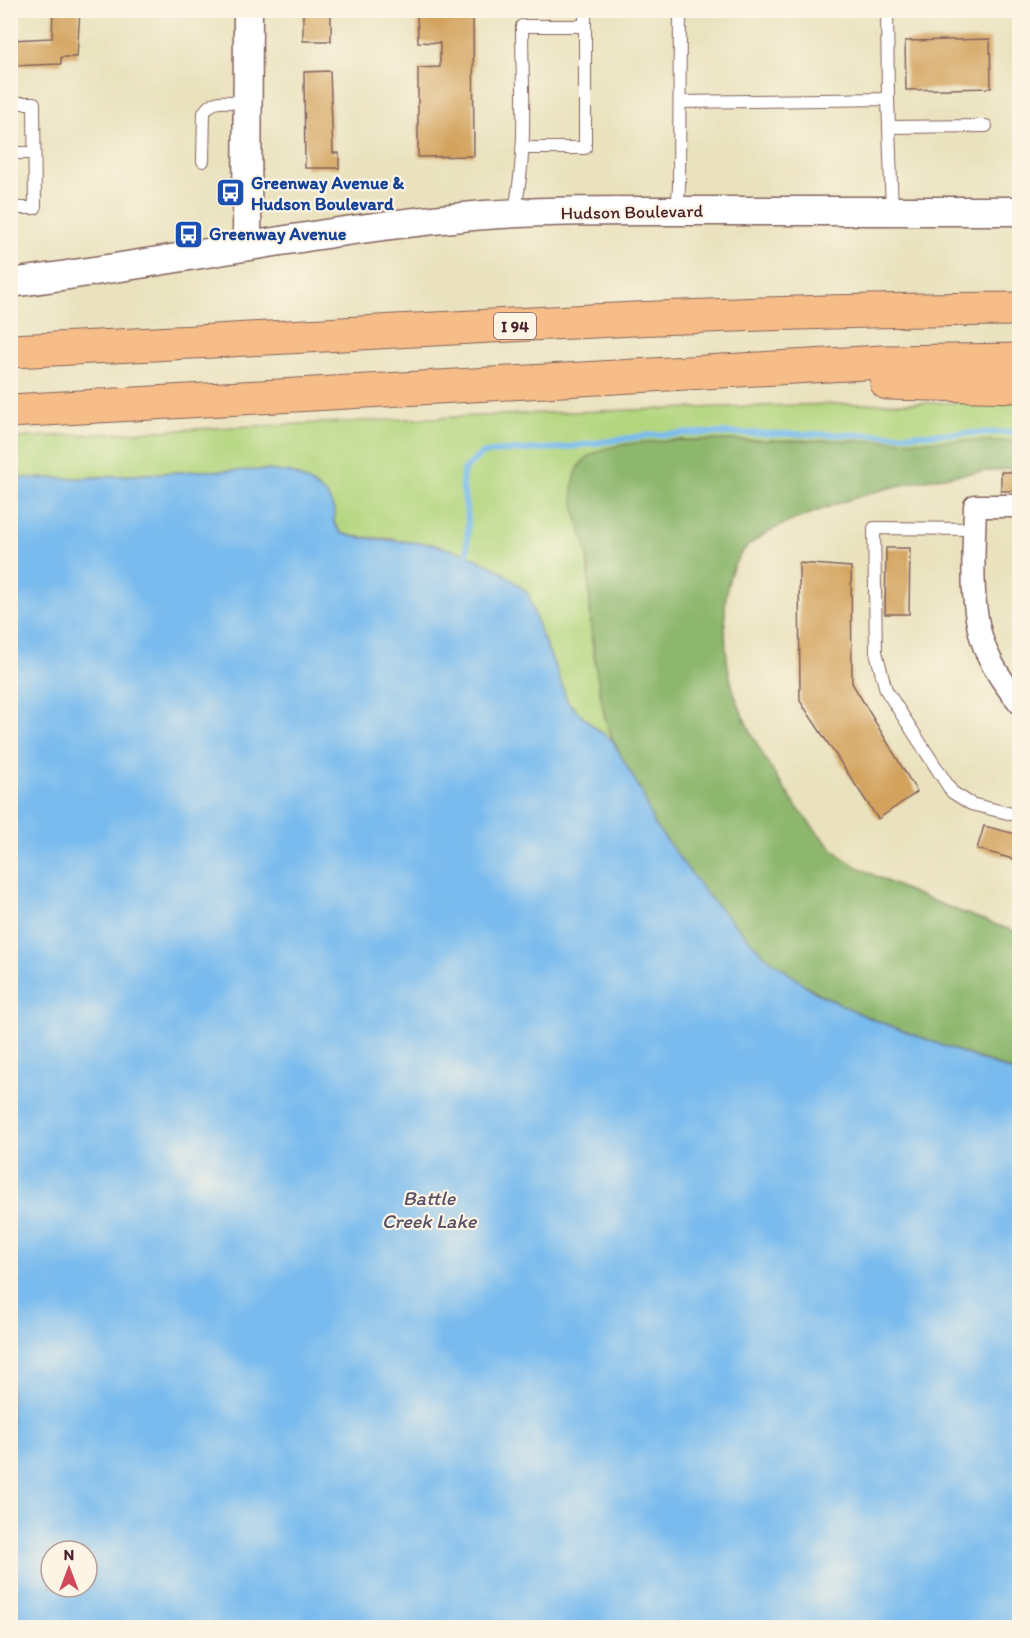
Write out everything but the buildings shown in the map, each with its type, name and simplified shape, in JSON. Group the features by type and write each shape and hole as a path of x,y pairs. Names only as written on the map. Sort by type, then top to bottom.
{"highway":[{"name":"I 94","path":"10,351 885,309 1020,309"},
{"path":"10,411 882,362 1020,360"},
{"path":"627,376 1020,386"}],"street":[{"path":"247,245 248,10"},
{"name":"Hudson Boulevard","path":"10,283 247,245 397,224 513,214 677,211 1020,211"},
{"path":"1020,506 975,506 974,529 974,590 986,652 1020,703"}],"lane":[{"path":"522,148 585,148 585,10"},
{"path":"677,211 680,10"},
{"path":"887,10 892,211"},
{"path":"513,214 519,192 522,148 522,26 585,26"},
{"path":"680,102 888,99"},
{"path":"203,161 204,113 207,107 217,102 248,105"},
{"path":"10,103 34,103 35,208 10,208"},
{"path":"889,127 986,126"},
{"path":"10,153 34,153"},
{"path":"974,529 874,528 876,652 886,690 952,792 971,804 1020,816"}],"green space":[{"path":"1020,402 1019,441 674,440 613,447 596,453 582,463 575,478 576,514 587,551 592,644 604,714 612,740 594,727 567,701 539,629 395,539 355,537 341,533 334,523 334,510 233,471 84,478 11,478 10,438 641,410"},
{"path":"674,440 1019,441 1019,468 939,477 889,488 838,503 795,520 755,540 737,559 728,583 725,608 729,672 737,701 775,775 825,842 846,860 888,882 1019,933 1019,1074 854,1011 792,976 751,944 729,921 689,872 653,822 641,792 615,743 604,712 593,645 588,559 573,499 573,487 575,475 581,464 599,451 624,444"}],"water":[{"name":"Battle Creek Lake","path":"269,470 292,473 327,495 334,510 334,523 341,533 355,537 432,544 467,554 501,571 528,593 539,629 567,701 594,727 612,740 642,793 654,824 708,896 763,954 813,991 869,1018 1019,1074 1019,1627 11,1627 11,478 84,478 197,471"}],"waterway":[{"path":"467,554 468,520 462,482 464,470 481,454 562,448 650,435 701,433 890,435 1020,432"}],"place":[{"name":"Greenway Avenue & Hudson Boulevard","path":"230,193"},
{"name":"Greenway Avenue","path":"188,234"}]}
